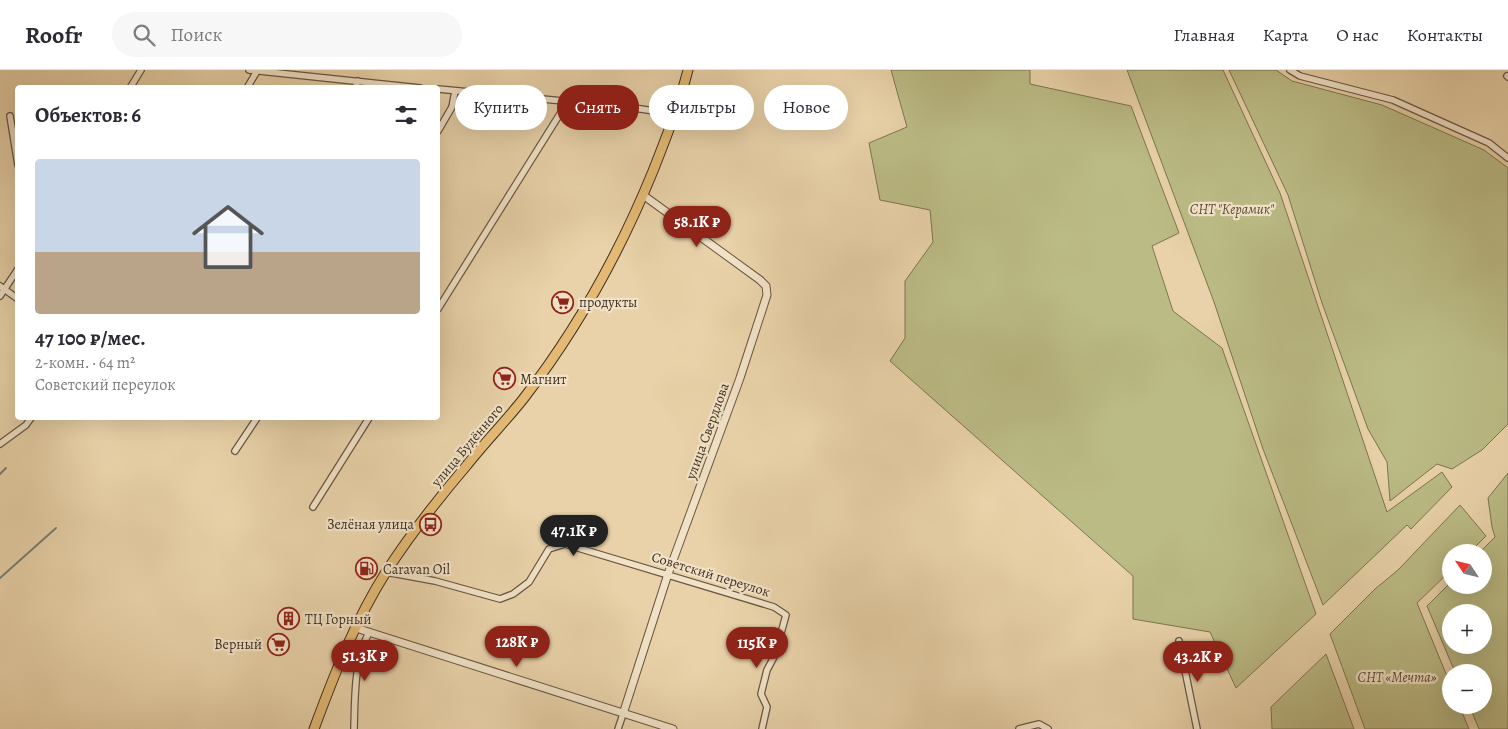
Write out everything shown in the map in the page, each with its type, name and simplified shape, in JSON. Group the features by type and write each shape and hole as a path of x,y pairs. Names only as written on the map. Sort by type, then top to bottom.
{"main road":[{"name":"улица Будённого","path":"684,85 688,70"},
{"name":"улица Будённого","path":"314,729 356,628 386,572 447,490 523,400 572,331 624,238 669,130"}],"street":[{"path":"132,85 141,70"},
{"path":"249,70 393,85"},
{"path":"1290,70 1300,76 1393,100 1489,143 1508,158"},
{"path":"249,85 257,72"},
{"path":"356,85 358,81"},
{"path":"440,89 455,91 452,107 440,128"},
{"path":"10,116 15,147"},
{"path":"440,306 557,119"},
{"name":"улица Свердлова","path":"618,729 668,574 740,378 766,300 767,291 760,280 643,195"},
{"path":"0,296 2,288 15,273"},
{"path":"2,288 15,297"},
{"path":"0,444 26,425 30,420"},
{"path":"235,451 256,420"},
{"path":"313,507 368,420"},
{"name":"Советский переулок","path":"386,572 435,581 500,599 513,594 529,582 549,549 565,544 774,607 786,615 775,655 767,670 761,694 767,707 762,729"},
{"path":"356,628 673,729"},
{"path":"354,729 355,679 362,646 369,632"},
{"path":"1179,641 1197,729"},
{"path":"1019,729 1039,724 1048,729"}],"green space":[{"path":"891,70 1030,70 1030,84 1131,106 1179,233 1152,246 1173,311 1222,348 1316,614 1236,688 1210,632 1133,619 1133,576 890,361 905,338 905,281 933,242 930,210 880,200 869,143 907,127"},
{"name":"СНТ \"Керамик\"","path":"1127,70 1223,70 1280,193 1387,512 1442,472 1452,487 1411,529 1407,525 1323,605 1263,449 1214,302"},
{"path":"1229,70 1276,70 1292,81 1382,105 1484,150 1508,168 1508,424 1482,450 1452,469 1437,464 1390,501 1387,462 1368,429 1322,303 1288,195"},
{"path":"1508,473 1508,729 1479,729 1473,714 1492,714 1492,664 1452,664 1447,654 1492,654 1492,604 1442,604 1442,641 1427,606 1442,591 1442,594 1492,594 1492,544 1488,544 1495,537 1488,498"},
{"name":"СНТ «Мечта»","path":"1460,505 1486,536 1478,544 1442,544 1442,579 1417,603 1442,664 1442,714 1463,714 1469,729 1365,729 1330,634 1375,589 1398,570"},
{"path":"1326,654 1354,729 1272,729 1271,707"}],"waterway":[{"path":"0,474 6,468"},
{"path":"0,578 56,528"}],"place":[{"name":"продукты","path":"563,302"},
{"name":"Магнит","path":"504,379"},
{"name":"Зелёная улица","path":"430,524"},
{"name":"Caravan Oil","path":"367,569"},
{"name":"ТЦ Горный","path":"289,619"},
{"name":"Верный","path":"278,644"}]}
